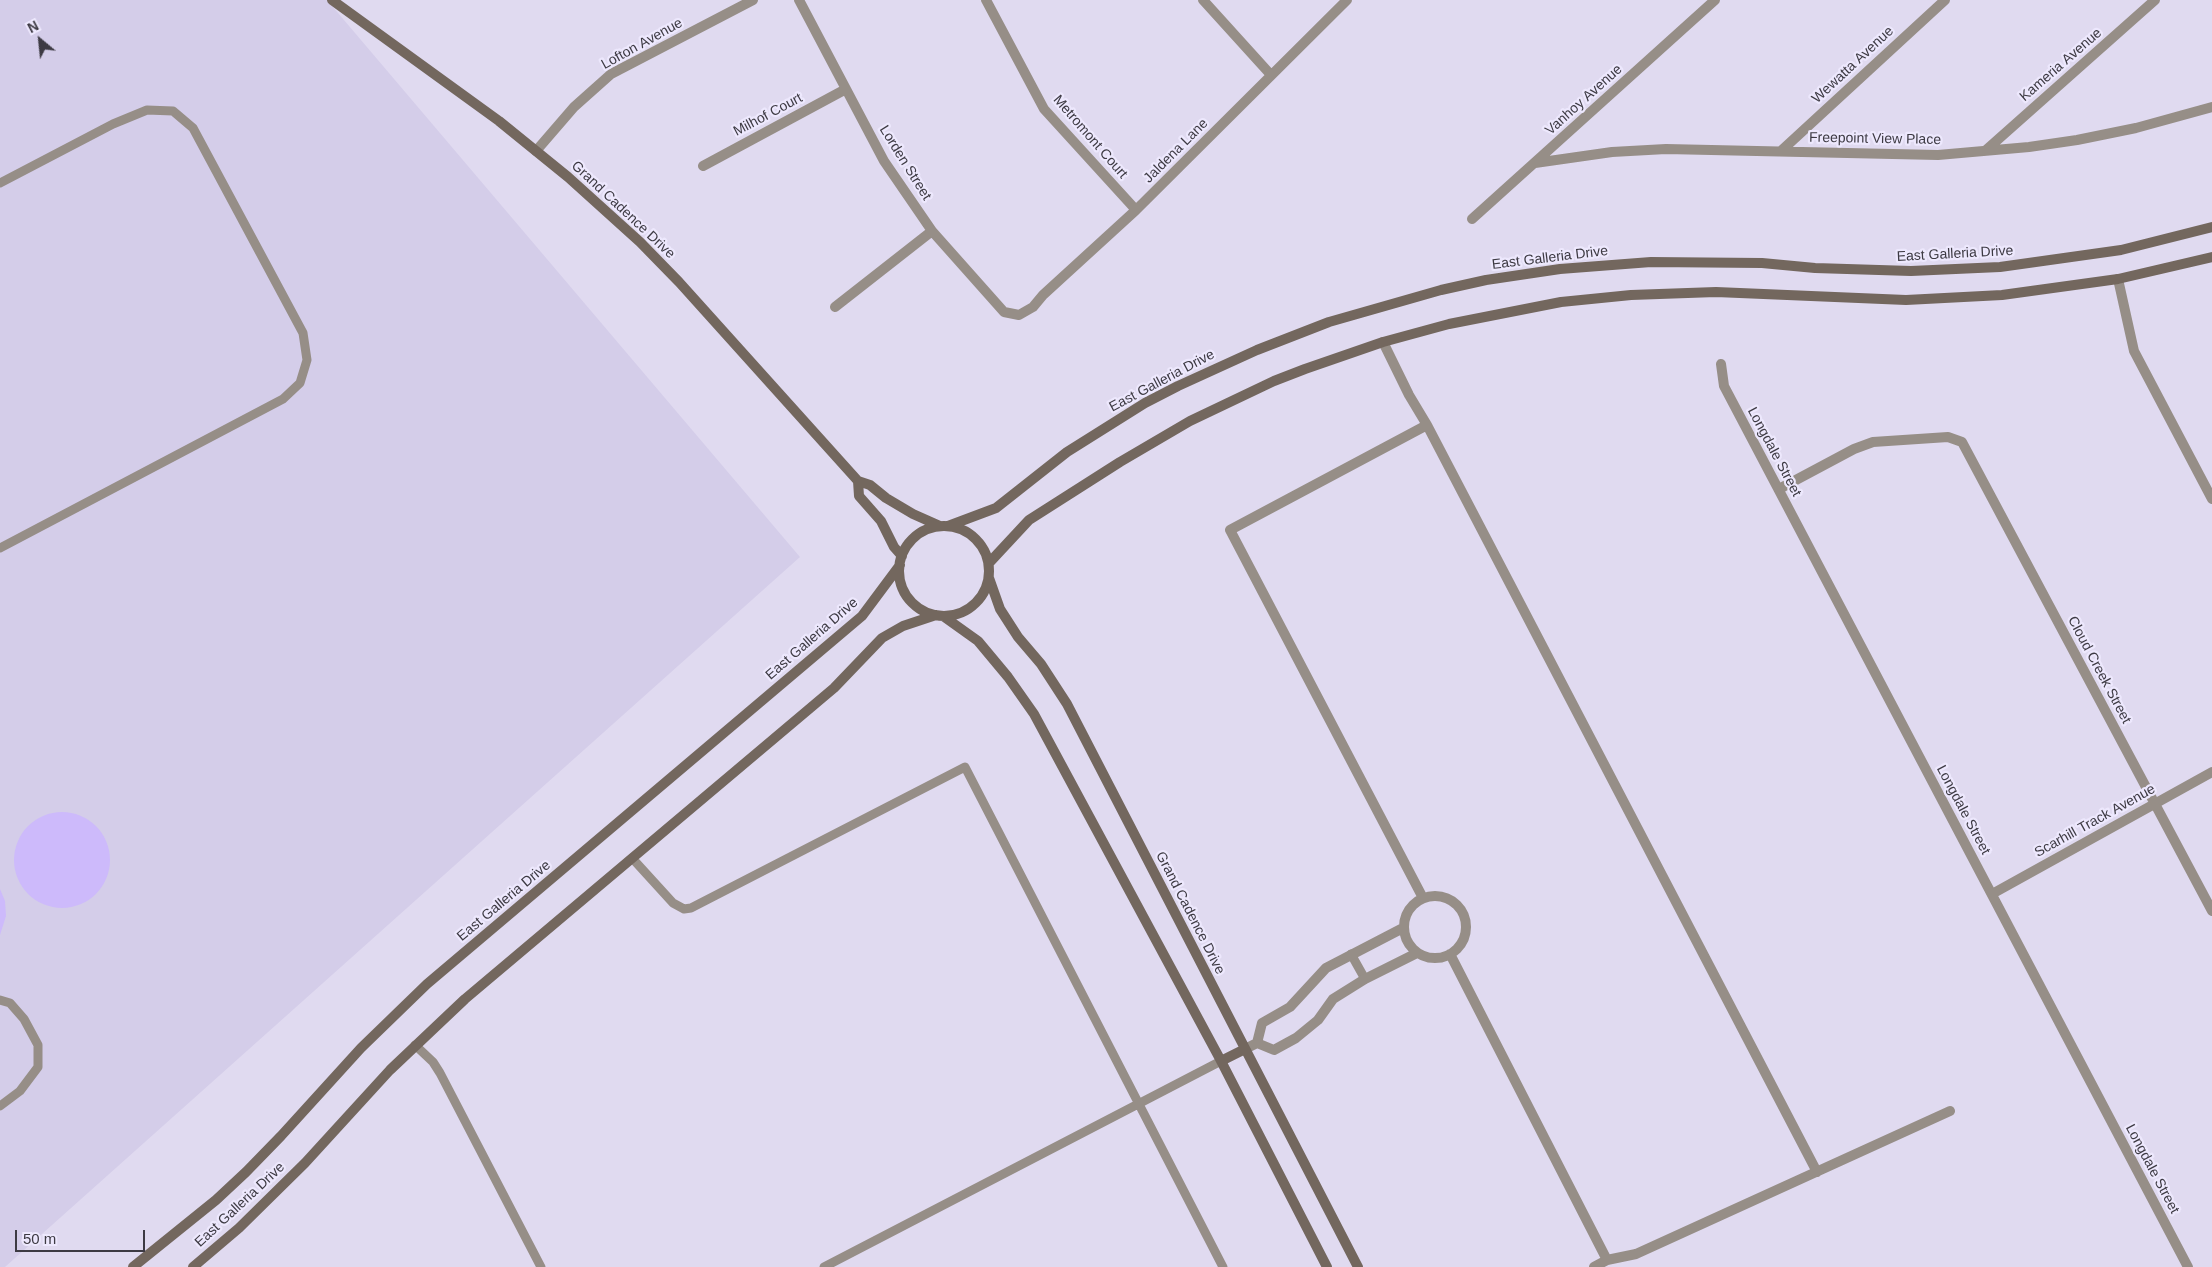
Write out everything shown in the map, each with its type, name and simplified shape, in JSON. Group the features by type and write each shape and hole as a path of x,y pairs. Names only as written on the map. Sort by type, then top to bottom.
{"main road":[{"name":"Grand Cadence Drive","path":"332,0 449,84 536,151 605,210 679,282 858,482 870,485 886,498 913,514 944,526"},
{"name":"East Galleria Drive","path":"944,526 996,508 1067,452 1145,403 1178,386 1291,336 1368,310 1433,292 1486,280 1560,269 1651,262 1746,262 1910,271 2000,267 2121,250 2212,227"},
{"path":"989,563 1029,520 1104,472 1190,421 1274,381 1383,342 1489,315 1561,302 1631,295 1746,292 1906,300 2002,295 2118,279 2212,257"},
{"name":"Grand Cadence Drive","path":"858,482 859,496 881,521 901,561"},
{"path":"940,616 968,610 978,601 985,590 989,578 989,563 984,549 975,538 962,530 944,526 928,529 908,545 901,561 900,578 904,592 918,607 940,616 978,641 1008,677 1034,714 1221,1061 1327,1267"},
{"name":"East Galleria Drive","path":"133,1267 216,1200 246,1172 361,1048 427,984 862,616 901,561"},
{"name":"Grand Cadence Drive","path":"989,578 1000,609 1018,637 1041,664 1067,704 1358,1267"},
{"name":"East Galleria Drive","path":"192,1267 246,1222 305,1163 415,1045 465,999 834,688 882,638 903,626 940,616"},
{"path":"1221,1061 1245,1049"}],"street":[{"name":"Lofton Avenue","path":"536,151 574,107 611,74 753,0"},
{"name":"Lorden Street","path":"799,0 884,161 932,231 1004,312 1019,316"},
{"name":"Metromont Court","path":"986,0 1044,109 1136,210"},
{"path":"1203,0 1271,75"},
{"name":"Jaldena Lane","path":"1019,316 1033,307 1043,295 1136,210 1347,0"},
{"name":"Vanhoy Avenue","path":"1472,219 1715,0"},
{"name":"Wewatta Avenue","path":"1781,151 1945,0"},
{"name":"Kameria Avenue","path":"1985,151 2155,0"},
{"name":"Milhof Court","path":"703,166 846,89"},
{"name":"Freepoint View Place","path":"1534,163 1576,156 1630,151 1727,149 1938,155 2085,138 2136,128 2212,107"},
{"path":"835,306 932,231"},
{"path":"2118,279 2134,351 2212,499"},
{"path":"1383,342 1409,395 1427,425 1817,1172"},
{"name":"Longdale Street","path":"1721,364 1724,386 2188,1267"},
{"path":"1423,898 1230,530 1427,425"},
{"name":"Cloud Creek Street","path":"1779,490 1854,449 1873,442 1948,437 1962,442 2212,911"},
{"name":"Scarhill Track Avenue","path":"1992,894 2212,772"},
{"path":"1445,897 1455,902 1462,911 1466,921 1466,932 1462,942 1450,954 1435,959 1426,958 1410,947 1403,928 1408,910 1423,898 1445,897"},
{"path":"1257,1043 1262,1023 1290,1007 1326,968 1403,928"},
{"path":"1245,1049 1257,1043 1274,1050 1296,1038 1318,1020 1334,999 1365,979 1417,953"},
{"path":"1450,954 1607,1260"},
{"path":"1594,1267 1607,1260 1636,1254 1950,1111"}],"lane":[{"path":"0,182 113,124 147,110 173,111 194,128 302,333 307,360 300,383 283,399 0,548"},
{"path":"632,858 673,903 684,909 691,908 965,767 1223,1267"},
{"path":"1351,954 1365,979"},
{"path":"0,1000 10,1003 15,1008 24,1019 38,1045 38,1067 20,1091 0,1106"},
{"path":"415,1045 440,1073 541,1267"},
{"path":"824,1267 1221,1061"}],"shaded area":[{"path":"0,0 327,0 800,557 5,1267 0,1267"},
{"path":"62,812 80,816 96,826 106,842 110,860 106,878 96,894 80,904 62,908 44,904 28,894 18,878 14,860 18,842 28,826 44,816"},
{"path":"0,889 5,901 6,916 0,935"}]}
